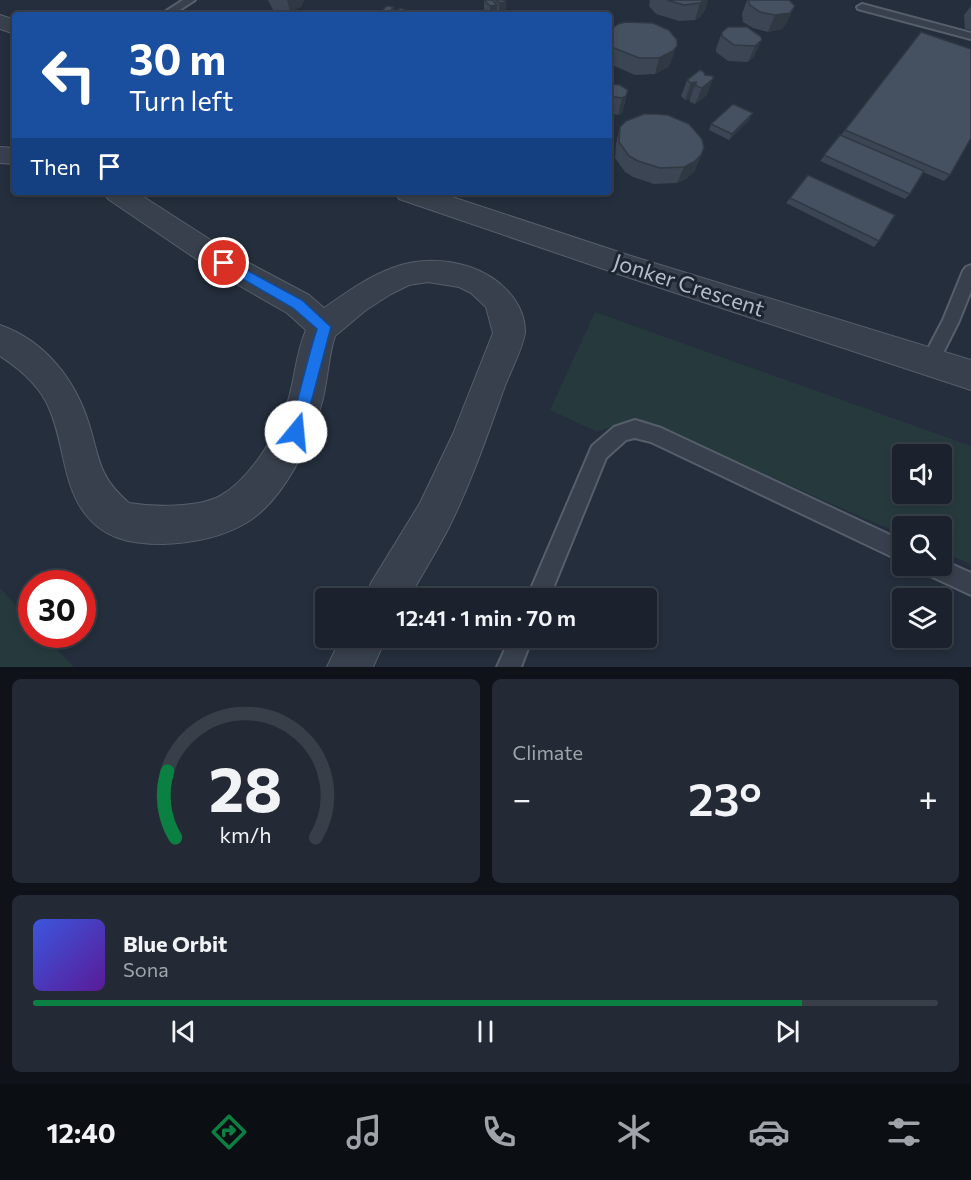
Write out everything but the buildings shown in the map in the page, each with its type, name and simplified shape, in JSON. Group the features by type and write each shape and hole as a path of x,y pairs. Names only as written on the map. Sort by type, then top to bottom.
{"street":[{"path":"121,195 214,257 298,304 324,327"},
{"name":"Jonker Crescent","path":"417,195 628,266 971,375"},
{"path":"0,339 38,363 60,394 74,432 85,482 98,502 120,521 151,524 199,521 234,510 270,473 296,432 306,399 310,371 324,327 360,297 399,277 418,271 446,273 476,279 488,287 507,318 509,333 468,440 434,517 392,588"},
{"path":"349,667 359,648"}],"lane":[{"path":"170,12 190,0"},
{"path":"862,7 971,36"},
{"path":"930,362 951,321 971,272"},
{"path":"542,588 599,452 621,433 635,429 654,434 892,547"},
{"path":"952,575 971,584"},
{"path":"509,667 517,648"}],"green space":[{"path":"595,312 971,446 971,564 952,556 952,516 892,516 892,530 656,427 625,422 597,432 550,410"},
{"path":"0,588 18,608 18,648 56,648 74,667 0,667"}],"route":[{"path":"224,263 298,304 324,327 310,371 306,399 296,432"}]}
